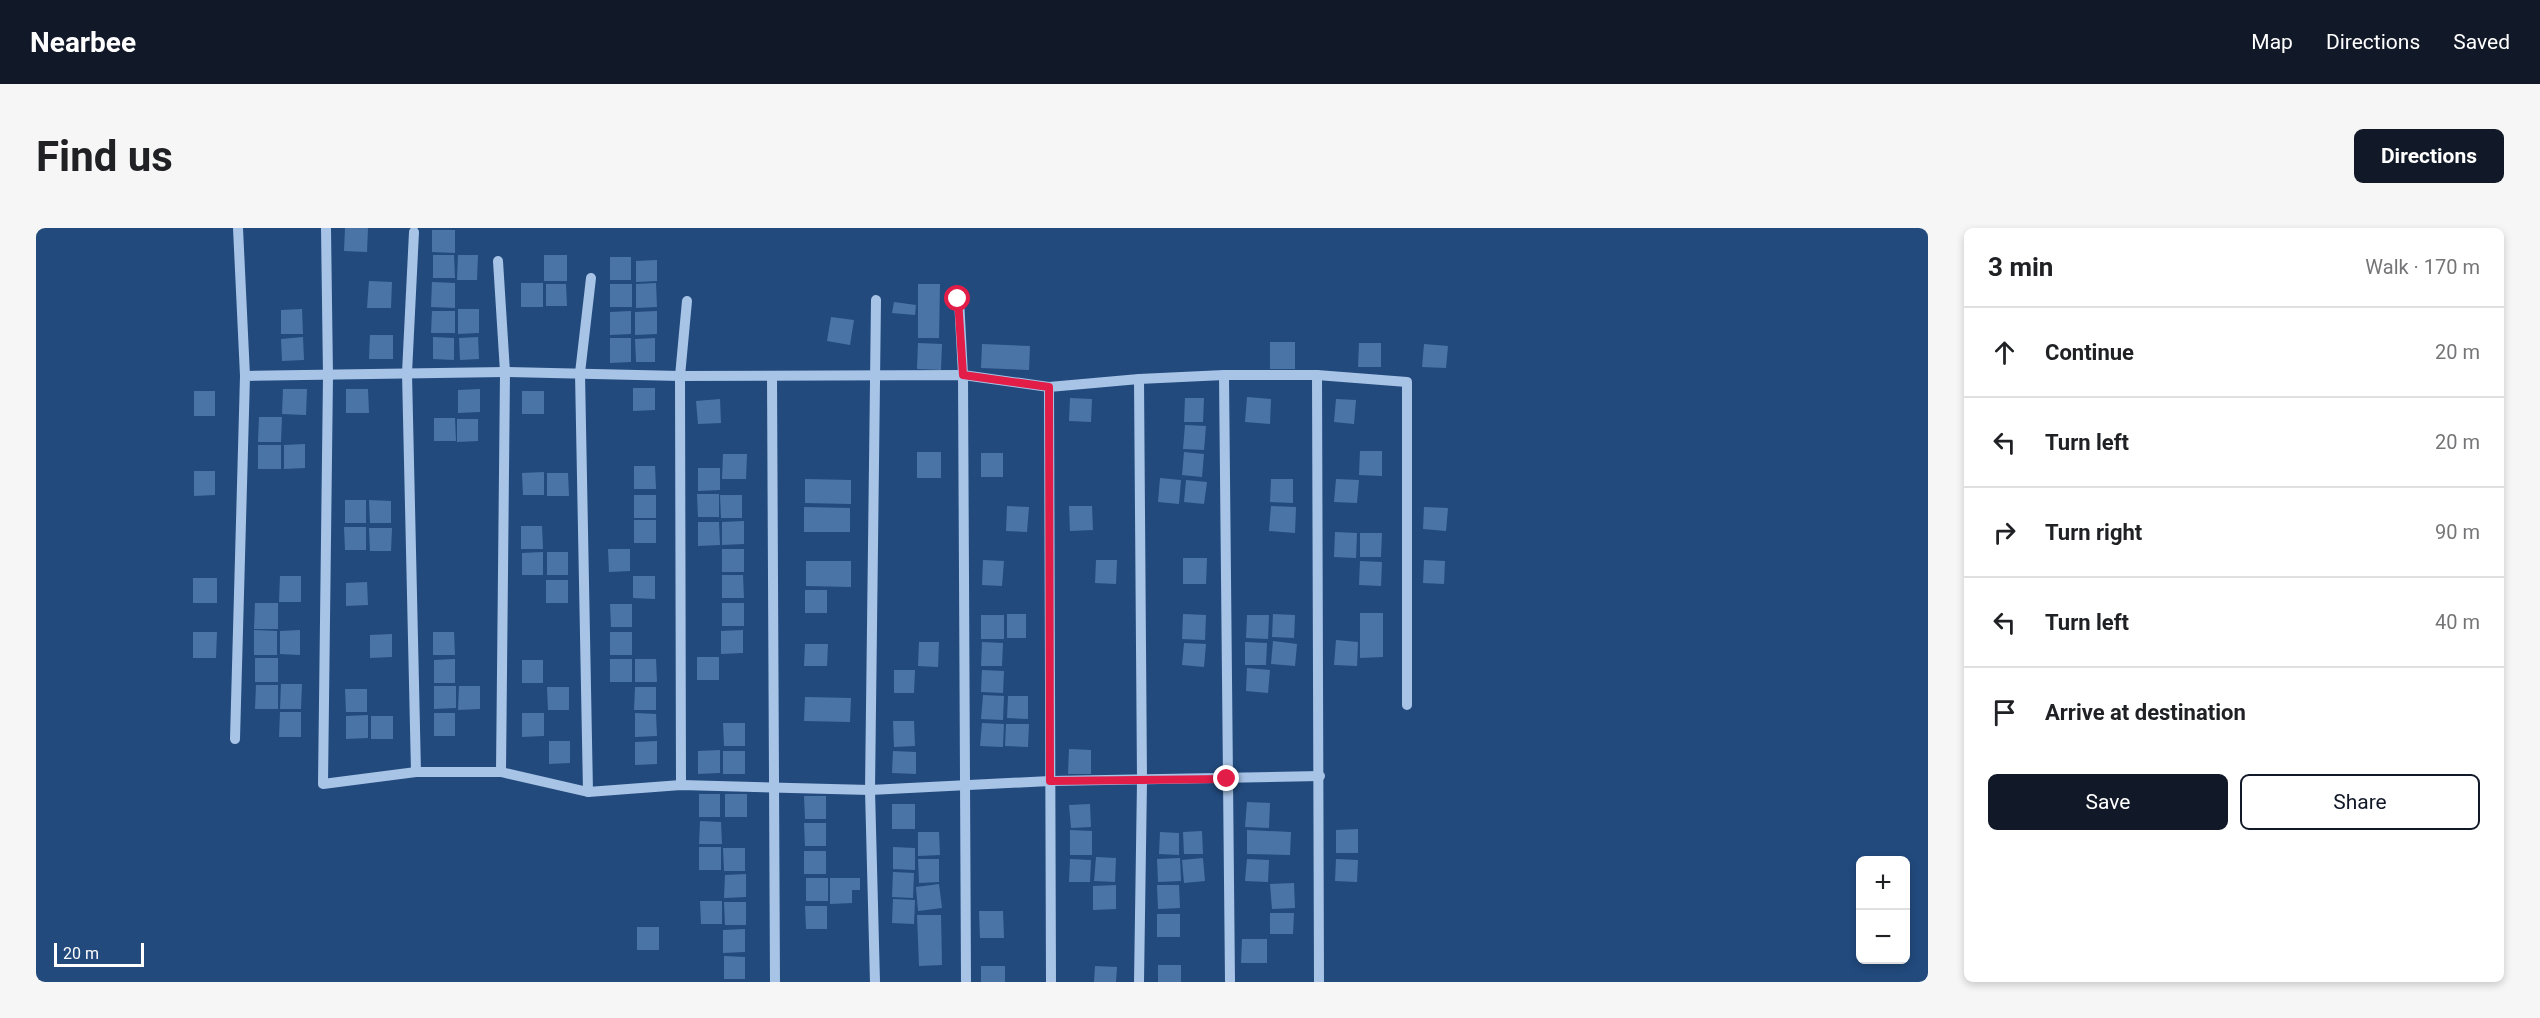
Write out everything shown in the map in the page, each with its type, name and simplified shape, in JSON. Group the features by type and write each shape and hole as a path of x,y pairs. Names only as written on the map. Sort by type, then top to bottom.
{"street":[{"path":"236,739 245,376 238,228"},
{"path":"326,228 328,376 323,784 416,772 501,772 588,792 681,784 870,790 1050,781 1320,776"},
{"path":"414,232 407,373 416,772"},
{"path":"498,261 505,372 501,772"},
{"path":"588,792 580,373 591,278"},
{"path":"958,299 963,375 966,982"},
{"path":"875,982 870,790 873,375 876,300"},
{"path":"681,784 681,376 687,301"},
{"path":"245,376 505,372 681,376 963,375 1049,387 1139,379 1224,375 1317,375 1407,382 1407,705"},
{"path":"1224,375 1230,982"},
{"path":"1317,375 1319,982"},
{"path":"772,376 775,982"},
{"path":"1139,379 1142,781 1139,982"},
{"path":"1049,387 1052,982"}],"building":[{"path":"345,228 368,228 367,252 344,251"},
{"path":"432,230 455,230 455,253 432,252"},
{"path":"433,255 454,255 455,278 433,278"},
{"path":"458,255 478,255 477,280 457,280"},
{"path":"544,255 567,255 567,281 544,281"},
{"path":"610,257 631,257 631,280 610,280"},
{"path":"657,260 657,281 636,282 636,261"},
{"path":"369,281 392,282 391,308 367,308"},
{"path":"432,282 455,283 455,308 431,307"},
{"path":"521,283 543,283 543,307 521,307"},
{"path":"656,283 657,307 636,308 636,284"},
{"path":"546,284 566,284 567,306 546,306"},
{"path":"610,284 632,284 632,307 610,307"},
{"path":"918,284 940,284 939,338 918,338"},
{"path":"894,302 916,305 915,315 892,313"},
{"path":"302,309 303,334 281,334 281,310"},
{"path":"458,309 479,309 479,333 458,334"},
{"path":"432,311 455,311 455,333 431,333"},
{"path":"631,311 631,334 610,335 610,312"},
{"path":"657,311 657,334 635,335 635,312"},
{"path":"831,317 854,320 850,345 827,341"},
{"path":"370,335 393,335 393,359 369,359"},
{"path":"303,337 304,360 282,361 281,339"},
{"path":"433,337 454,338 454,360 433,359"},
{"path":"478,337 479,359 460,360 459,338"},
{"path":"610,338 631,338 631,362 610,363"},
{"path":"655,338 655,362 636,362 635,339"},
{"path":"1270,342 1295,342 1295,369 1270,369"},
{"path":"918,343 942,344 941,370 917,369"},
{"path":"1359,343 1381,343 1381,367 1358,367"},
{"path":"982,344 1030,346 1029,370 981,368"},
{"path":"1424,344 1448,346 1446,368 1422,367"},
{"path":"633,388 655,388 655,410 633,411"},
{"path":"283,389 307,389 306,415 282,414"},
{"path":"346,389 368,389 369,413 346,413"},
{"path":"480,389 480,412 458,413 458,390"},
{"path":"194,391 215,391 215,416 194,416"},
{"path":"522,391 544,391 544,414 522,414"},
{"path":"1247,397 1271,399 1270,424 1245,422"},
{"path":"1070,398 1092,399 1091,422 1069,421"},
{"path":"1185,398 1204,398 1203,422 1184,422"},
{"path":"720,399 721,423 698,424 696,401"},
{"path":"1336,399 1356,400 1354,424 1334,422"},
{"path":"259,417 282,417 281,442 258,442"},
{"path":"434,418 455,418 456,441 434,441"},
{"path":"457,419 478,419 478,441 457,442"},
{"path":"1185,425 1206,426 1204,450 1183,449"},
{"path":"305,444 305,468 284,469 284,445"},
{"path":"258,445 281,445 281,469 258,469"},
{"path":"1360,451 1382,451 1382,476 1359,475"},
{"path":"917,452 941,452 941,478 917,478"},
{"path":"1184,452 1204,454 1202,477 1182,475"},
{"path":"981,453 1003,453 1003,477 981,477"},
{"path":"723,454 747,454 746,479 722,479"},
{"path":"634,466 655,466 656,489 634,489"},
{"path":"698,468 720,468 720,490 698,491"},
{"path":"194,471 215,471 215,495 194,496"},
{"path":"544,472 544,495 523,495 522,473"},
{"path":"547,473 568,473 569,496 547,496"},
{"path":"1160,478 1181,480 1179,504 1158,502"},
{"path":"805,479 851,480 851,504 805,503"},
{"path":"1271,479 1293,479 1293,503 1270,502"},
{"path":"1336,479 1359,480 1357,503 1334,502"},
{"path":"1186,480 1207,482 1204,504 1184,502"},
{"path":"697,494 719,494 719,517 698,517"},
{"path":"634,495 656,495 656,518 634,518"},
{"path":"720,495 742,495 742,518 721,518"},
{"path":"345,500 366,500 366,523 345,523"},
{"path":"369,500 391,501 391,523 370,523"},
{"path":"1007,506 1029,507 1027,532 1006,531"},
{"path":"1069,506 1092,506 1093,530 1070,531"},
{"path":"1271,506 1296,507 1295,533 1269,531"},
{"path":"804,507 850,508 850,532 804,532"},
{"path":"1424,507 1448,508 1446,531 1423,529"},
{"path":"634,520 656,520 656,543 634,543"},
{"path":"744,521 744,544 722,545 722,522"},
{"path":"698,522 719,522 720,545 698,546"},
{"path":"521,526 542,526 543,549 521,549"},
{"path":"344,527 366,527 366,550 345,550"},
{"path":"369,528 392,528 391,551 370,551"},
{"path":"1335,532 1357,533 1356,558 1334,557"},
{"path":"1360,533 1382,533 1381,557 1360,557"},
{"path":"608,549 630,549 630,571 609,572"},
{"path":"722,549 744,549 744,572 722,572"},
{"path":"543,552 543,575 522,575 522,553"},
{"path":"547,552 568,552 568,575 547,575"},
{"path":"1183,558 1207,558 1206,584 1183,584"},
{"path":"983,560 1004,561 1002,586 982,585"},
{"path":"1096,560 1117,560 1116,584 1095,583"},
{"path":"1424,560 1445,561 1444,584 1423,583"},
{"path":"806,561 851,561 851,587 806,586"},
{"path":"1360,561 1382,562 1381,586 1359,585"},
{"path":"722,575 743,575 744,598 722,598"},
{"path":"280,576 301,576 301,602 279,602"},
{"path":"633,576 655,576 655,599 633,598"},
{"path":"193,578 217,578 217,603 193,603"},
{"path":"546,580 568,580 568,603 546,603"},
{"path":"367,582 368,605 346,606 346,583"},
{"path":"805,590 827,590 827,613 805,613"},
{"path":"255,603 278,603 278,629 254,629"},
{"path":"722,603 744,603 744,626 722,626"},
{"path":"610,604 632,604 632,627 611,627"},
{"path":"1360,613 1383,613 1383,657 1360,658"},
{"path":"1007,614 1026,614 1026,638 1007,638"},
{"path":"1183,614 1206,615 1205,640 1182,639"},
{"path":"1273,614 1295,615 1294,638 1272,637"},
{"path":"981,615 1004,615 1004,639 981,639"},
{"path":"1247,615 1269,615 1268,639 1246,638"},
{"path":"254,630 277,631 277,655 254,655"},
{"path":"300,630 300,655 280,654 280,631"},
{"path":"743,630 743,653 721,654 721,631"},
{"path":"193,632 217,632 216,658 193,658"},
{"path":"433,632 454,632 455,655 433,655"},
{"path":"610,632 632,632 632,655 610,655"},
{"path":"392,634 392,657 370,658 370,635"},
{"path":"1336,640 1358,642 1357,666 1334,665"},
{"path":"1273,641 1297,644 1295,666 1271,664"},
{"path":"919,642 939,642 938,667 918,666"},
{"path":"982,642 1003,643 1002,666 981,666"},
{"path":"1245,642 1267,643 1266,665 1245,665"},
{"path":"1184,643 1206,644 1204,667 1182,665"},
{"path":"805,644 828,644 827,666 804,666"},
{"path":"697,657 719,657 719,680 697,680"},
{"path":"255,658 278,658 278,682 255,682"},
{"path":"455,659 455,683 434,683 434,660"},
{"path":"610,659 632,659 632,682 610,682"},
{"path":"635,659 656,659 657,682 635,682"},
{"path":"522,660 543,660 543,683 522,683"},
{"path":"1247,668 1270,670 1268,693 1246,691"},
{"path":"894,670 915,670 914,693 894,693"},
{"path":"982,670 1004,671 1003,693 981,692"},
{"path":"281,684 302,684 301,709 280,709"},
{"path":"256,685 278,685 278,709 255,709"},
{"path":"434,686 456,686 456,708 434,709"},
{"path":"459,686 480,686 480,709 458,710"},
{"path":"547,687 569,687 569,710 548,710"},
{"path":"635,687 656,687 656,710 634,710"},
{"path":"345,689 367,689 367,712 346,712"},
{"path":"983,695 1004,696 1003,720 981,719"},
{"path":"1008,696 1028,696 1028,719 1007,718"},
{"path":"805,697 851,698 850,722 804,721"},
{"path":"280,712 301,712 301,737 279,737"},
{"path":"434,713 455,713 455,736 434,736"},
{"path":"522,713 544,713 544,736 522,737"},
{"path":"635,713 656,714 657,736 635,737"},
{"path":"368,715 368,738 346,739 346,716"},
{"path":"371,716 393,716 393,739 371,739"},
{"path":"893,721 914,721 915,746 894,747"},
{"path":"723,723 745,723 745,746 724,746"},
{"path":"982,723 1004,724 1003,747 980,746"},
{"path":"1006,724 1029,724 1028,747 1005,746"},
{"path":"549,741 570,741 570,763 549,764"},
{"path":"657,741 657,764 635,765 635,742"},
{"path":"1069,749 1091,750 1091,774 1068,774"},
{"path":"720,750 720,773 698,774 698,751"},
{"path":"723,751 745,751 745,774 723,774"},
{"path":"893,751 916,752 916,774 892,773"},
{"path":"699,794 720,794 720,817 699,817"},
{"path":"725,794 747,794 747,817 725,817"},
{"path":"804,796 826,796 826,819 805,819"},
{"path":"1247,802 1270,803 1269,828 1245,827"},
{"path":"892,804 915,804 915,829 892,829"},
{"path":"1090,804 1091,827 1071,828 1069,805"},
{"path":"700,821 721,822 722,844 699,844"},
{"path":"804,823 826,823 826,846 805,846"},
{"path":"1358,829 1358,853 1336,853 1336,830"},
{"path":"1070,830 1092,831 1092,855 1070,855"},
{"path":"1247,830 1291,832 1290,855 1247,854"},
{"path":"1202,831 1203,854 1184,854 1183,832"},
{"path":"918,832 939,832 940,855 918,856"},
{"path":"1160,832 1179,833 1179,855 1159,854"},
{"path":"699,847 721,847 721,870 699,870"},
{"path":"893,847 915,848 915,870 893,869"},
{"path":"723,848 745,848 745,871 724,871"},
{"path":"804,851 826,851 826,874 804,874"},
{"path":"1096,857 1116,858 1115,882 1094,881"},
{"path":"1180,858 1181,881 1158,882 1157,859"},
{"path":"1203,858 1205,881 1184,883 1182,860"},
{"path":"918,859 939,859 939,882 919,883"},
{"path":"1070,859 1091,860 1090,882 1069,882"},
{"path":"1247,859 1269,860 1268,882 1245,881"},
{"path":"1336,859 1358,860 1357,882 1335,881"},
{"path":"893,872 914,873 913,898 892,897"},
{"path":"746,874 746,897 724,898 725,875"},
{"path":"806,878 828,878 828,901 806,901"},
{"path":"830,878 860,878 860,890 852,890 852,903 830,904"},
{"path":"1294,883 1295,908 1272,909 1270,884"},
{"path":"939,884 942,908 918,911 916,887"},
{"path":"1116,885 1116,909 1093,910 1093,886"},
{"path":"1157,885 1179,885 1180,908 1158,909"},
{"path":"893,899 915,900 914,924 892,923"},
{"path":"700,901 722,901 722,924 701,924"},
{"path":"724,902 746,902 746,925 725,925"},
{"path":"805,906 827,906 827,929 806,929"},
{"path":"979,911 1003,911 1004,938 980,938"},
{"path":"1270,913 1294,913 1293,934 1270,934"},
{"path":"1157,914 1180,914 1180,937 1157,937"},
{"path":"917,915 941,915 942,965 919,966"},
{"path":"637,927 659,927 659,950 637,950"},
{"path":"745,929 745,952 723,953 723,930"},
{"path":"1242,939 1267,939 1267,963 1241,963"},
{"path":"724,956 745,957 745,979 724,979"},
{"path":"1158,965 1181,965 1181,982 1158,982"},
{"path":"981,966 1005,966 1005,982 981,982"},
{"path":"1095,966 1117,967 1116,982 1094,982"}],"route":[{"path":"958,299 963,375 1049,387 1050,781 1227,779"}]}
